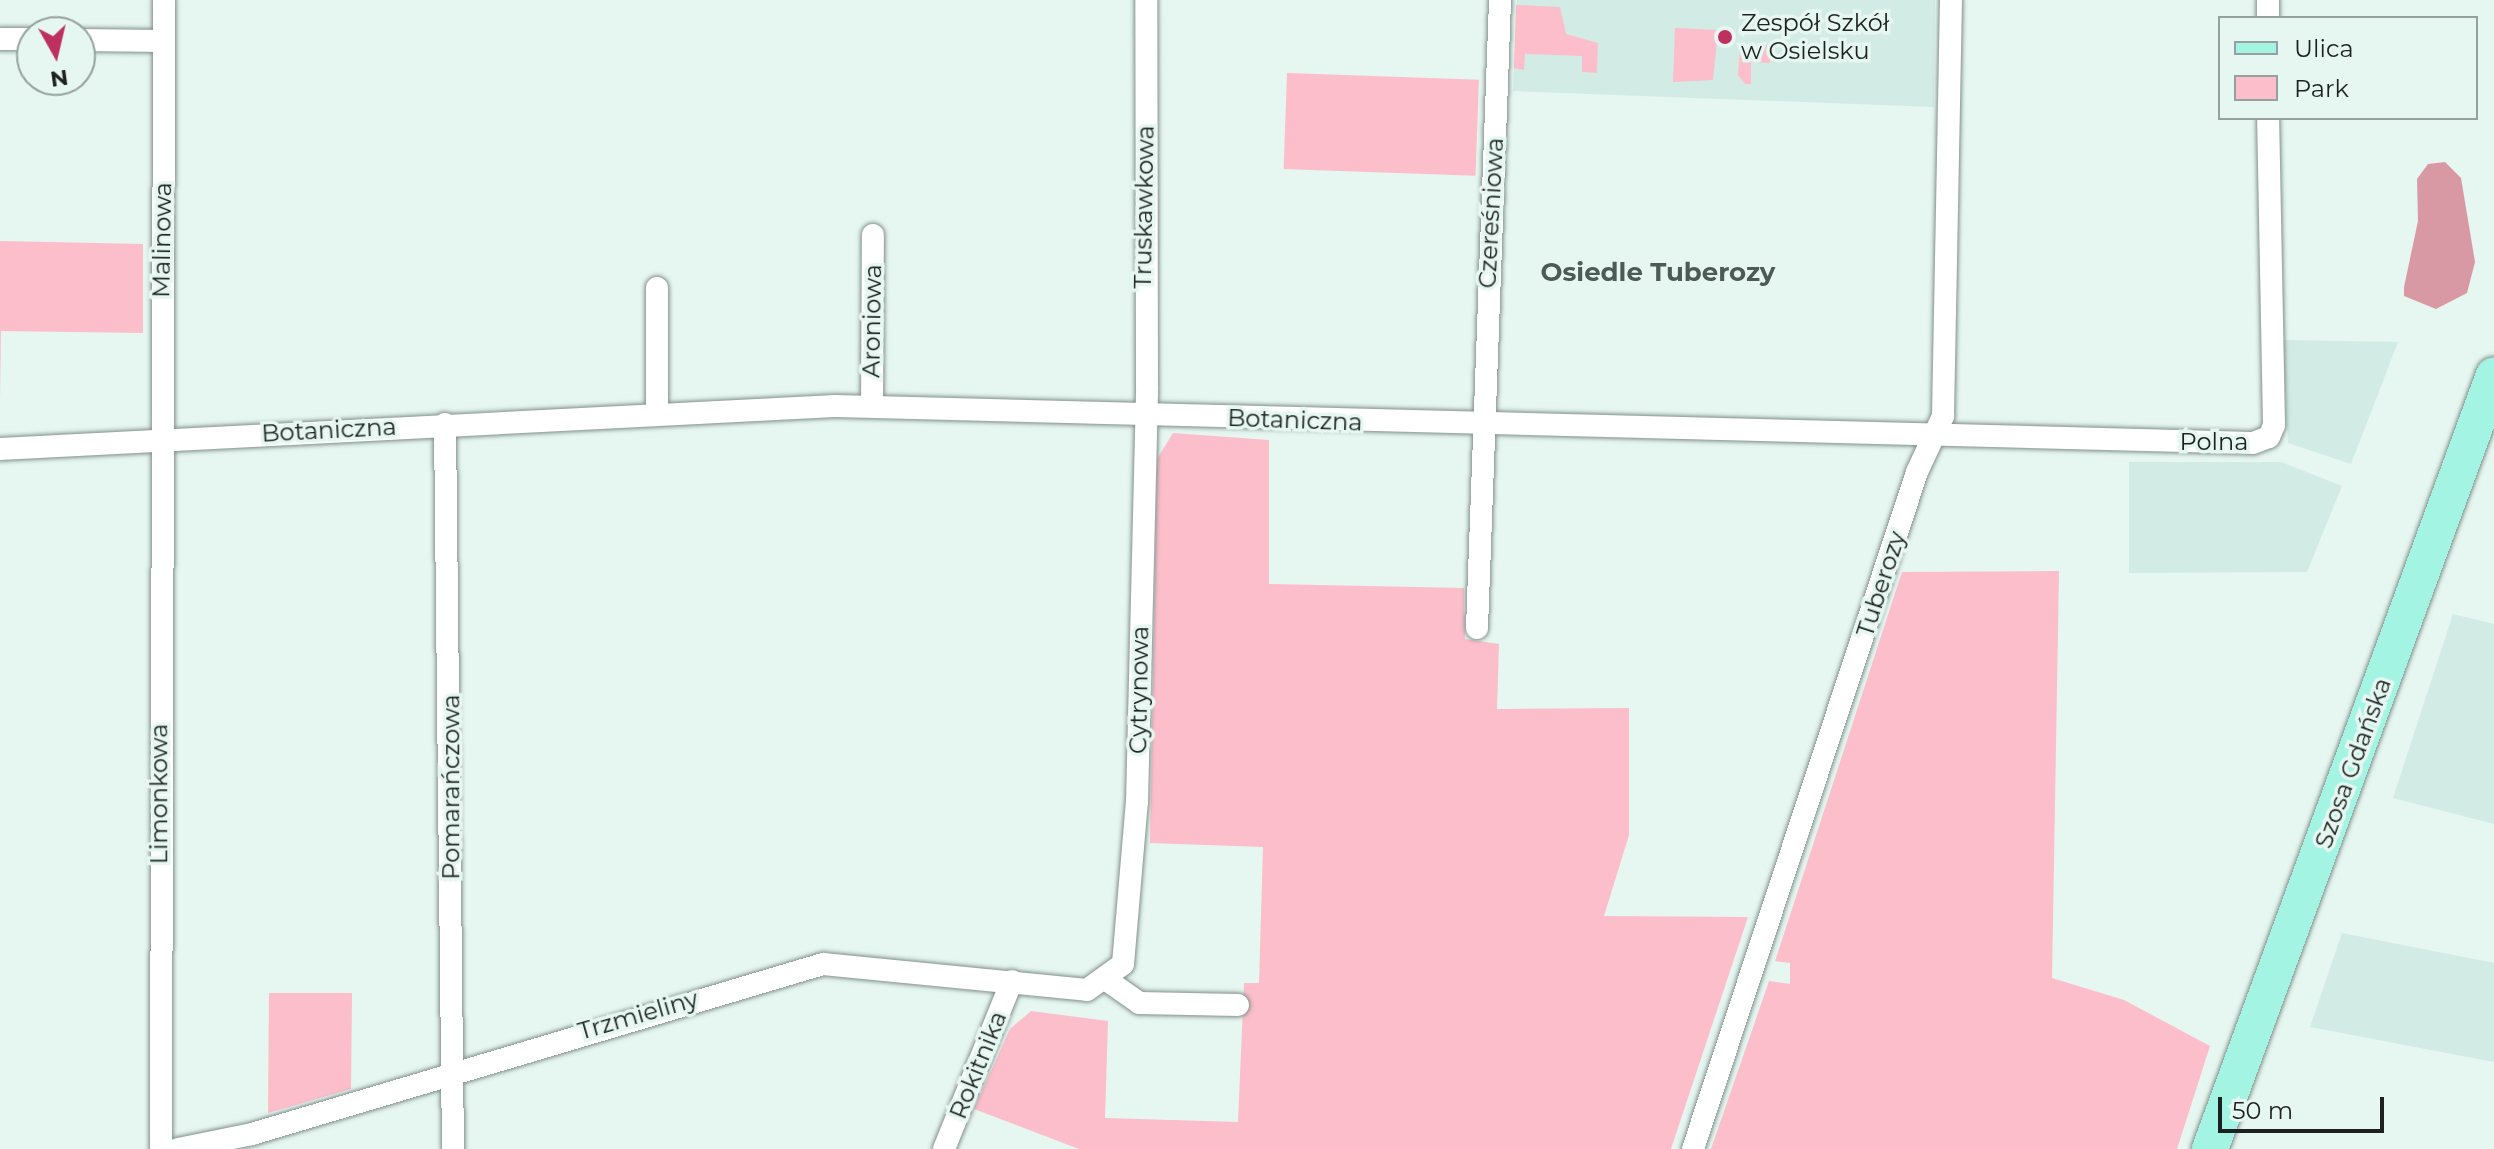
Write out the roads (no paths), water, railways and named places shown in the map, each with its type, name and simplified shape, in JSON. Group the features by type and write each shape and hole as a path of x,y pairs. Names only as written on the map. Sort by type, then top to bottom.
{"main road":[{"name":"Szosa Gdańska","path":"2210,1149 2494,375"}],"street":[{"name":"Malinowa","path":"161,439 164,0"},
{"name":"Truskawkowa","path":"1145,415 1146,0"},
{"name":"Czereśniowa","path":"1477,628 1500,0"},
{"name":"Tuberozy","path":"1693,1149 1945,402 1951,0"},
{"path":"96,40 163,41"},
{"name":"Polna","path":"1933,439 2253,443 2269,437 2268,120"},
{"name":"Aroniowa","path":"872,406 873,235"},
{"path":"657,288 657,413"},
{"name":"Botaniczna","path":"0,449 657,413 872,406 1933,439"},
{"name":"Cytrynowa","path":"1108,981 1123,964 1137,802 1145,415"},
{"name":"Pomarańczowa","path":"445,424 453,1149"},
{"name":"Limonkowa","path":"161,439 161,1149"},
{"name":"Trzmieliny","path":"178,1149 452,1075 823,964 1087,990 1108,981"},
{"name":"Rokitnika","path":"944,1149 1012,981"},
{"path":"1108,981 1139,1003 1238,1005"}],"place":[{"name":"Zespół Szkół w Osielsku","path":"1725,37"}],"district":[{"name":"Osiedle Tuberozy","path":"1658,273"}]}
